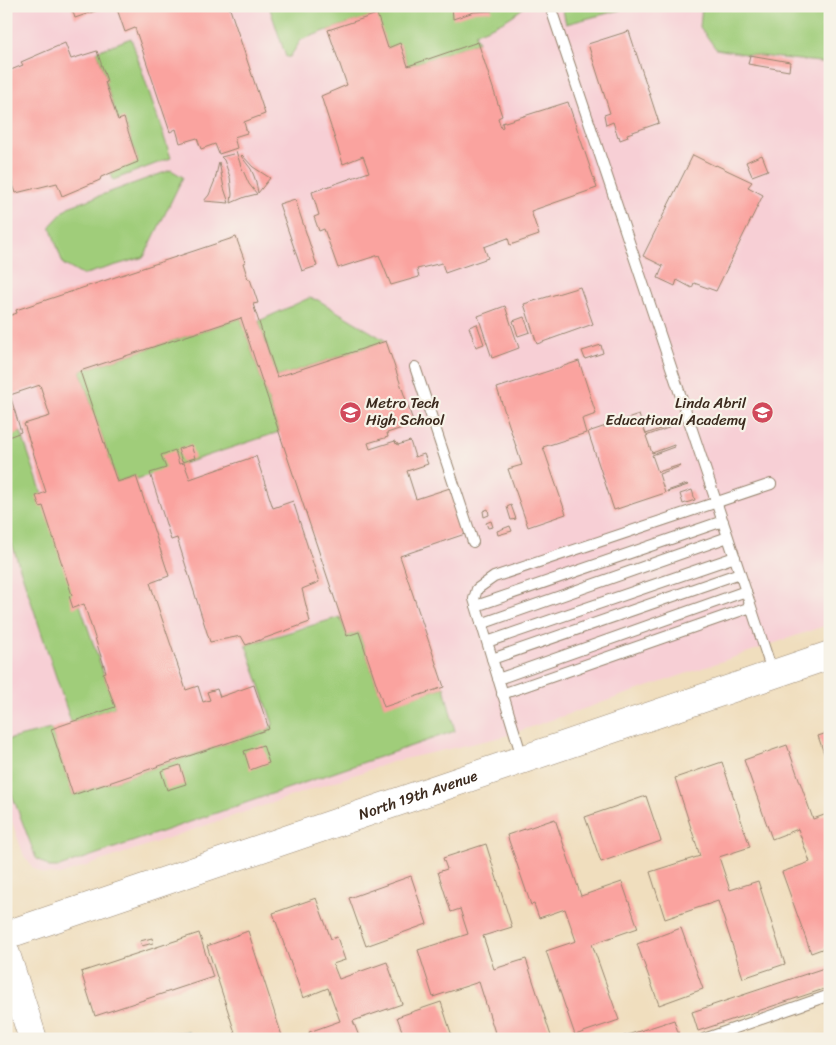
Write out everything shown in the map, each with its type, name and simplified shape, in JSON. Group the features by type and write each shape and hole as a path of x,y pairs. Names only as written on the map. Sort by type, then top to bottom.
{"main road":[{"name":"North 19th Avenue","path":"6,935 830,655"},
{"path":"6,954 33,1039"}],"lane":[{"path":"550,6 773,675"},
{"path":"414,367 473,542"},
{"path":"523,760 474,599 477,589 494,577 771,484"},
{"path":"476,606 723,521"},
{"path":"482,624 728,538"},
{"path":"487,642 735,557"},
{"path":"492,659 740,573"},
{"path":"498,679 746,591"},
{"path":"502,694 751,607"},
{"path":"704,1039 830,996"}],"shaded area":[{"name":"Metro Tech High School","path":"6,6 830,6 830,624 502,737 395,761 60,875 44,874 33,868 24,856 6,805"}],"green space":[{"path":"269,6 525,6 502,22 475,33 478,42 408,66 400,44 388,48 376,15 301,40 290,57 286,57"},
{"path":"562,6 624,6 620,10 566,24"},
{"path":"702,6 830,6 830,63 750,55 716,49 700,27"},
{"path":"131,38 171,158 113,180 111,173 138,161 124,119 118,120 97,51"},
{"path":"171,170 183,177 144,257 82,275 63,264 50,226 68,207"},
{"path":"309,298 318,300 386,341 277,377 259,321"},
{"path":"241,318 279,432 137,479 135,476 117,482 80,371"},
{"path":"21,432 115,707 71,722 6,526 6,438"},
{"path":"340,617 347,636 359,632 384,706 444,687 455,731 59,867 49,867 36,858 6,779 6,740 51,729 73,795 269,729 273,724 246,645"}],"water":[{"path":"188,1032 190,1039 152,1038 159,1034"}],"building":[{"path":"71,6 100,6 101,9 75,18"},
{"path":"116,6 229,6 265,114 244,122 247,133 234,137 237,148 219,154 215,144 201,149 197,138 180,143 176,129 170,132 135,28 125,32"},
{"path":"452,6 491,6 492,11 474,12 453,19"},
{"path":"377,14 388,48 400,43 408,66 478,42 502,116 498,118 501,128 503,127 502,123 568,102 597,188 531,211 539,235 510,245 508,238 484,247 488,258 445,273 442,263 417,269 419,277 391,285 379,255 338,268 324,229 319,231 314,217 319,215 312,192 369,172 363,156 343,164 321,96 347,85 328,30"},
{"path":"629,31 659,123 627,134 628,137 620,140 613,122 606,125 604,115 610,113 588,44"},
{"path":"65,43 71,59 97,51 118,120 124,118 138,162 62,196 57,183 16,193 6,165 6,72 23,65 21,62"},
{"path":"750,55 790,62 789,71 748,64"},
{"path":"236,151 249,184 257,194 231,203 230,177 224,160 221,157 233,154"},
{"path":"242,155 253,167 270,178 258,193 254,176"},
{"path":"693,155 752,182 748,187 763,195 716,291 694,283 692,288 677,280 675,286 658,278 663,266 643,256"},
{"path":"762,155 768,170 752,176 746,162"},
{"path":"219,162 229,203 204,201 209,195 215,180"},
{"path":"295,199 317,266 302,271 279,204"},
{"path":"236,237 245,262 243,263 248,279 250,279 258,303 253,304 277,377 386,341 414,424 387,433 388,437 368,443 370,449 395,441 398,445 410,441 415,457 424,454 428,464 407,471 416,499 450,488 465,534 400,556 444,687 384,707 359,632 347,636 241,318 80,371 117,482 136,476 169,576 150,583 186,690 198,686 203,702 210,700 207,692 217,689 220,697 254,685 269,729 73,795 51,729 115,707 103,673 106,672 84,604 73,608 69,596 72,595 43,506 40,507 36,496 46,492 24,424 50,416 40,385 10,395 21,432 6,438 6,317 17,313 16,310"},
{"path":"580,287 593,324 537,344 524,304"},
{"path":"505,306 519,348 492,358 478,316"},
{"path":"524,317 530,332 518,336 513,321"},
{"path":"477,324 484,344 476,347 469,327"},
{"path":"601,345 603,353 585,359 582,351"},
{"path":"579,361 596,414 582,419 586,433 543,447 566,514 528,527 508,469 522,465 497,388"},
{"path":"639,415 646,434 668,426 668,428 646,436 652,453 674,445 674,447 652,455 658,472 681,466 659,474 665,493 614,510 588,432"},
{"path":"191,445 195,458 182,462 178,449"},
{"path":"175,450 179,464 184,463 190,479 256,456 273,508 293,501 319,582 302,589 310,622 246,645 241,636 210,642 177,538 171,540 150,473 166,468 161,455"},
{"path":"688,485 667,492 667,491"},
{"path":"692,490 695,500 683,504 680,494"},
{"path":"511,505 516,519 511,520 507,507"},
{"path":"488,509 489,515 484,517 483,511"},
{"path":"491,521 493,527 488,528 486,523"},
{"path":"510,526 512,531 498,535 497,531"},
{"path":"830,732 830,768 829,768 818,736"},
{"path":"263,745 269,763 250,770 244,751"},
{"path":"787,745 813,819 830,813 830,862 827,863 830,870 830,946 811,953 782,872 810,862 798,829 772,839 744,760"},
{"path":"722,762 750,847 719,857 730,890 758,881 785,964 743,978 718,901 665,919 650,872 700,856 675,778"},
{"path":"180,765 186,784 167,790 161,771"},
{"path":"6,777 11,792 7,793 6,789"},
{"path":"646,796 661,841 601,862 585,817"},
{"path":"555,819 581,896 622,882 638,928 592,944 619,1020 575,1035 546,951 576,941 565,909 539,918 534,904 531,905 507,835"},
{"path":"486,844 512,927 483,936 494,969 526,959 552,1039 497,1039 479,982 433,997 418,950 468,934 460,909 451,912 438,872 447,869 443,858"},
{"path":"411,876 427,924 366,946 349,898"},
{"path":"316,898 331,939 337,937 345,960 333,964 339,979 387,962 402,1004 353,1021 360,1039 311,1039 309,1032 340,1021 328,988 303,998 273,913"},
{"path":"681,928 703,989 659,1005 637,944"},
{"path":"248,931 283,1039 237,1039 207,946"},
{"path":"199,933 213,977 95,1016 81,972"},
{"path":"152,938 153,943 142,946 140,941"},
{"path":"830,966 830,987 698,1031 692,1012"},
{"path":"441,1002 453,1039 405,1039 397,1017"},
{"path":"674,1020 680,1038 618,1039 618,1038"},
{"path":"148,1034 150,1039 134,1039 134,1038"}],"place":[{"name":"Metro Tech High School","path":"350,412"},
{"name":"Linda Abril Educational Academy","path":"762,412"}]}
